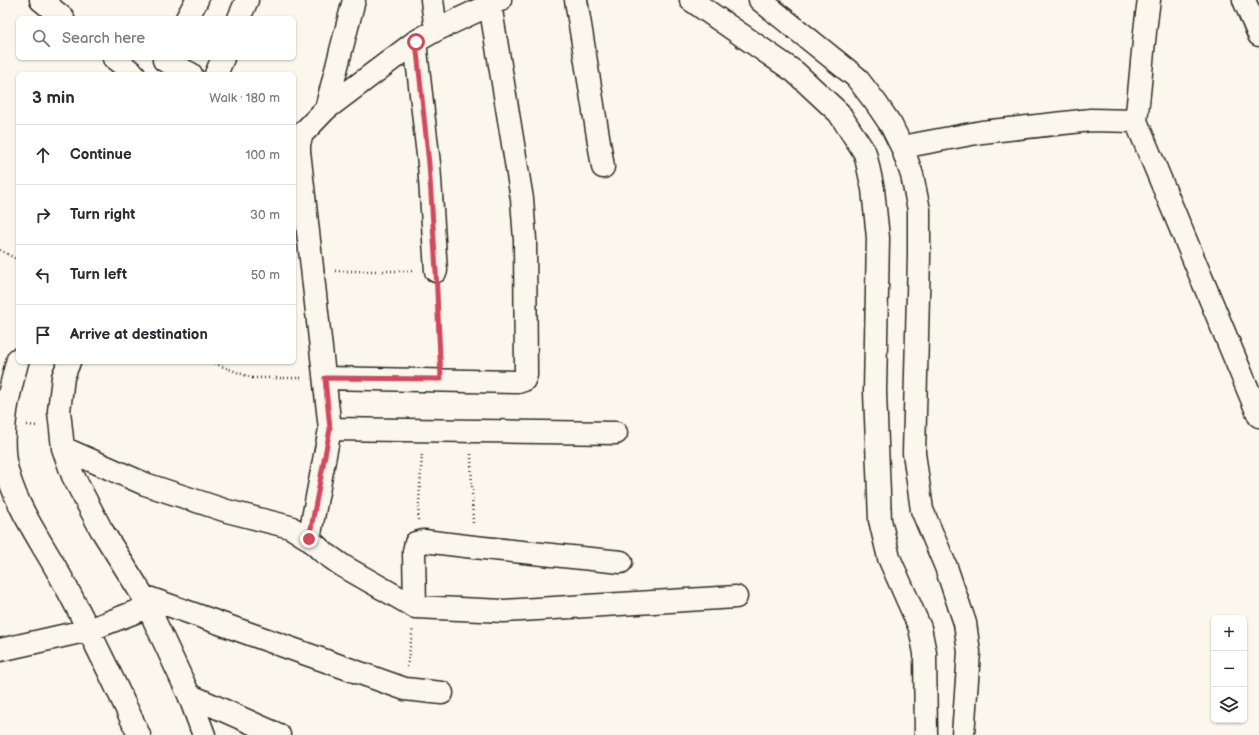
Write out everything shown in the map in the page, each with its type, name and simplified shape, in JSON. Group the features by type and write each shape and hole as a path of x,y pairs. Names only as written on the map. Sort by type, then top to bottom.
{"street":[{"path":"40,0 60,16"},
{"path":"188,16 197,0"},
{"path":"241,16 247,0"},
{"path":"326,110 354,0"},
{"path":"432,0 436,30"},
{"path":"576,0 603,167"},
{"path":"691,0 794,72 839,112 865,153 873,189 878,238 875,392 880,520 889,558 920,628 925,653 926,735"},
{"path":"760,0 856,76 891,125 902,147 912,175 919,210 914,453 922,510 946,567 965,623 969,652 963,735"},
{"path":"1150,0 1144,38 1142,77 1136,121 1259,416"},
{"path":"1244,0 1259,35"},
{"path":"309,539 330,429 325,378 306,263 298,132 416,42 436,30 495,2 522,199 525,240 526,375 524,380 518,382 441,379 325,378"},
{"path":"416,42 429,164 436,271"},
{"path":"116,60 132,72"},
{"path":"217,72 221,60"},
{"path":"161,64 185,72"},
{"path":"902,147 982,132 1091,120 1136,121"},
{"path":"17,364 1,430 4,460 10,482 17,501 50,556 89,630 139,735"},
{"path":"68,364 63,377 59,411 63,448 73,476 94,516 146,601 189,696 204,735"},
{"path":"330,429 616,433"},
{"path":"63,448 145,484 227,511 290,527 309,539 323,552 344,566 416,607 504,611 736,597"},
{"path":"416,607 414,551 416,542 424,541 474,548 621,562"},
{"path":"0,650 89,630 146,601 404,689 442,693"},
{"path":"189,696 280,735"}],"path":[{"path":"0,250 16,259"},
{"path":"306,263 436,271 441,379"},
{"path":"216,364 252,378 325,378"},
{"path":"24,425 43,426"},
{"path":"416,542 424,430"},
{"path":"470,430 474,548"},
{"path":"404,689 416,607"}],"route":[{"path":"309,539 330,429 325,378 441,379 429,164 416,42"}]}
